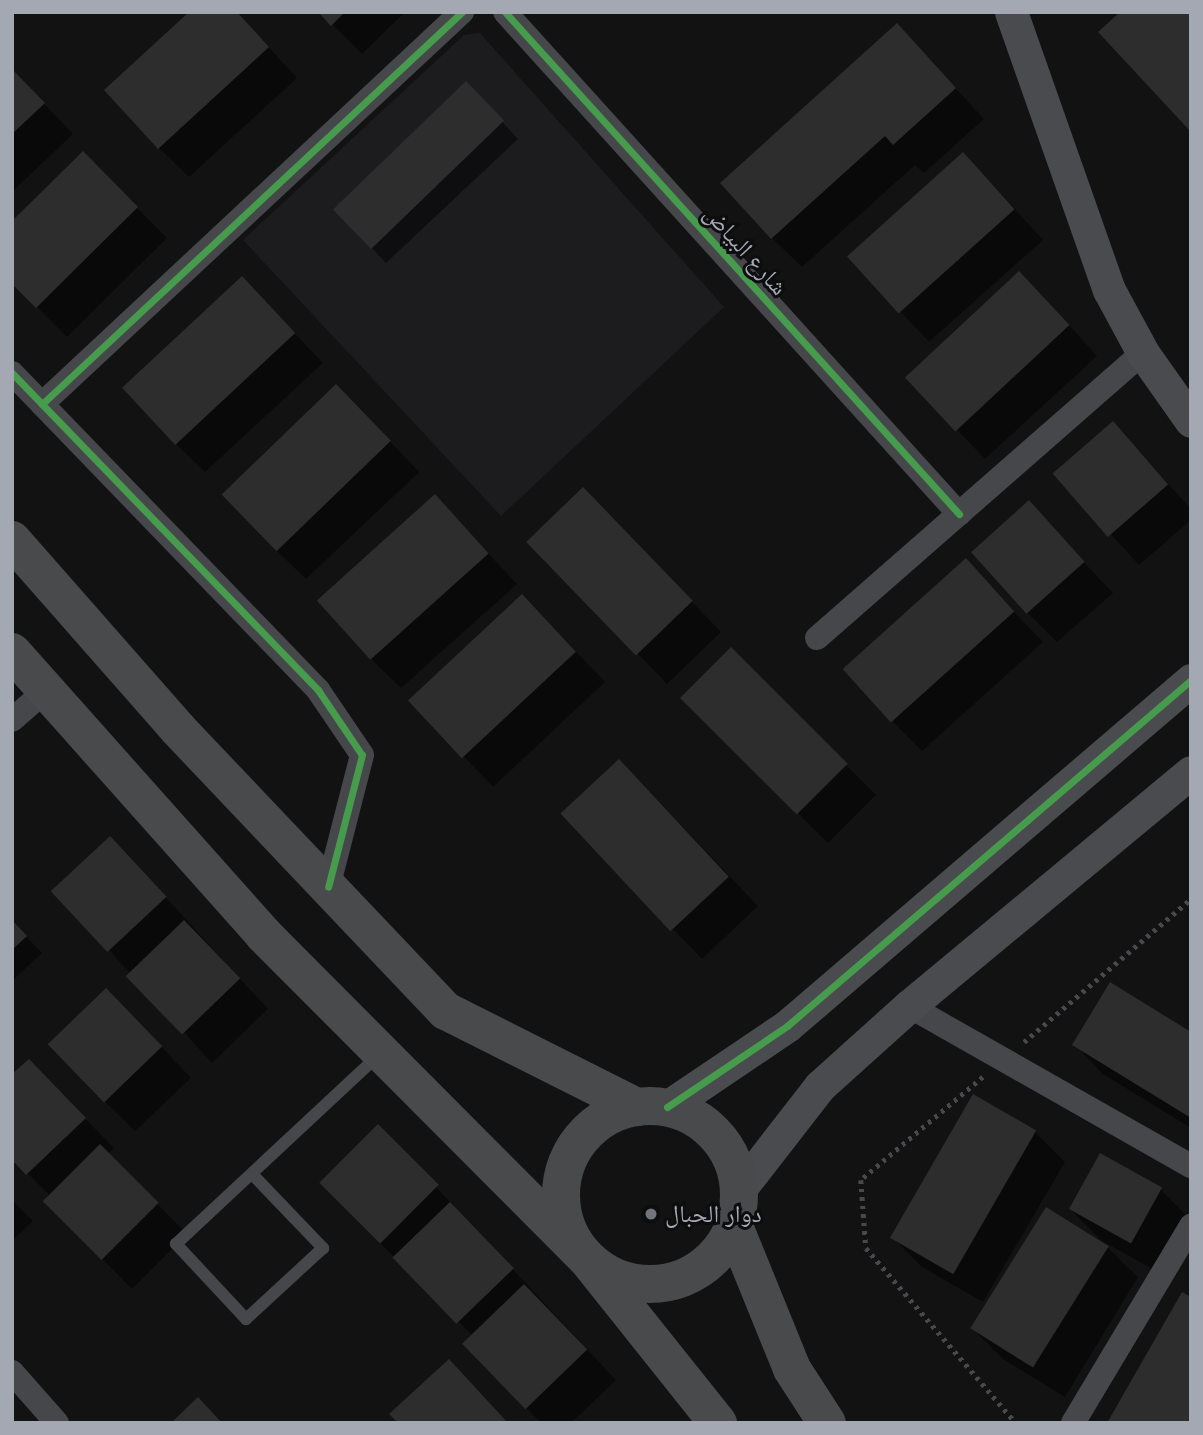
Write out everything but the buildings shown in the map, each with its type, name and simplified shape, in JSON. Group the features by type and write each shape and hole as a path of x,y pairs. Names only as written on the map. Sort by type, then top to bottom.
{"main road":[{"path":"12,540 178,729 446,1012 652,1107 694,1117 717,1135 733,1160 740,1189 734,1226 719,1252 697,1272 669,1283 639,1285 611,1276 587,1259 264,935 12,652"},
{"path":"652,1107 610,1115 588,1132 570,1155 562,1181 561,1209 570,1236 718,1423"},
{"path":"734,1226 792,1369 827,1423"}],"street":[{"path":"42,404 462,12"},
{"name":"شارع البياض","path":"505,12 959,514"},
{"path":"1011,12 1109,290 1143,354 1191,421"},
{"path":"817,638 1143,354"},
{"path":"12,373 318,690 362,755 328,887"},
{"path":"652,1107 787,1026 1191,680"},
{"path":"12,720 45,691"},
{"path":"740,1189 820,1086 909,1006 1191,772"},
{"path":"909,1006 1191,1166"},
{"path":"1073,1423 1191,1226"},
{"path":"12,1372 57,1423"}],"lane":[{"path":"252,1174 323,1248 246,1319 176,1244 382,1053"}],"path":[{"path":"1016,1423 866,1248 862,1180 1191,899"}],"shaded area":[{"path":"480,33 724,307 501,516 243,240 464,35"}],"cycle path":[{"path":"42,404 462,12"},
{"path":"505,12 959,514"},
{"path":"12,373 318,690 362,755 328,887"},
{"path":"667,1107 787,1026 1191,680"}],"place":[{"name":"دوار الحبال","path":"651,1214"}]}
